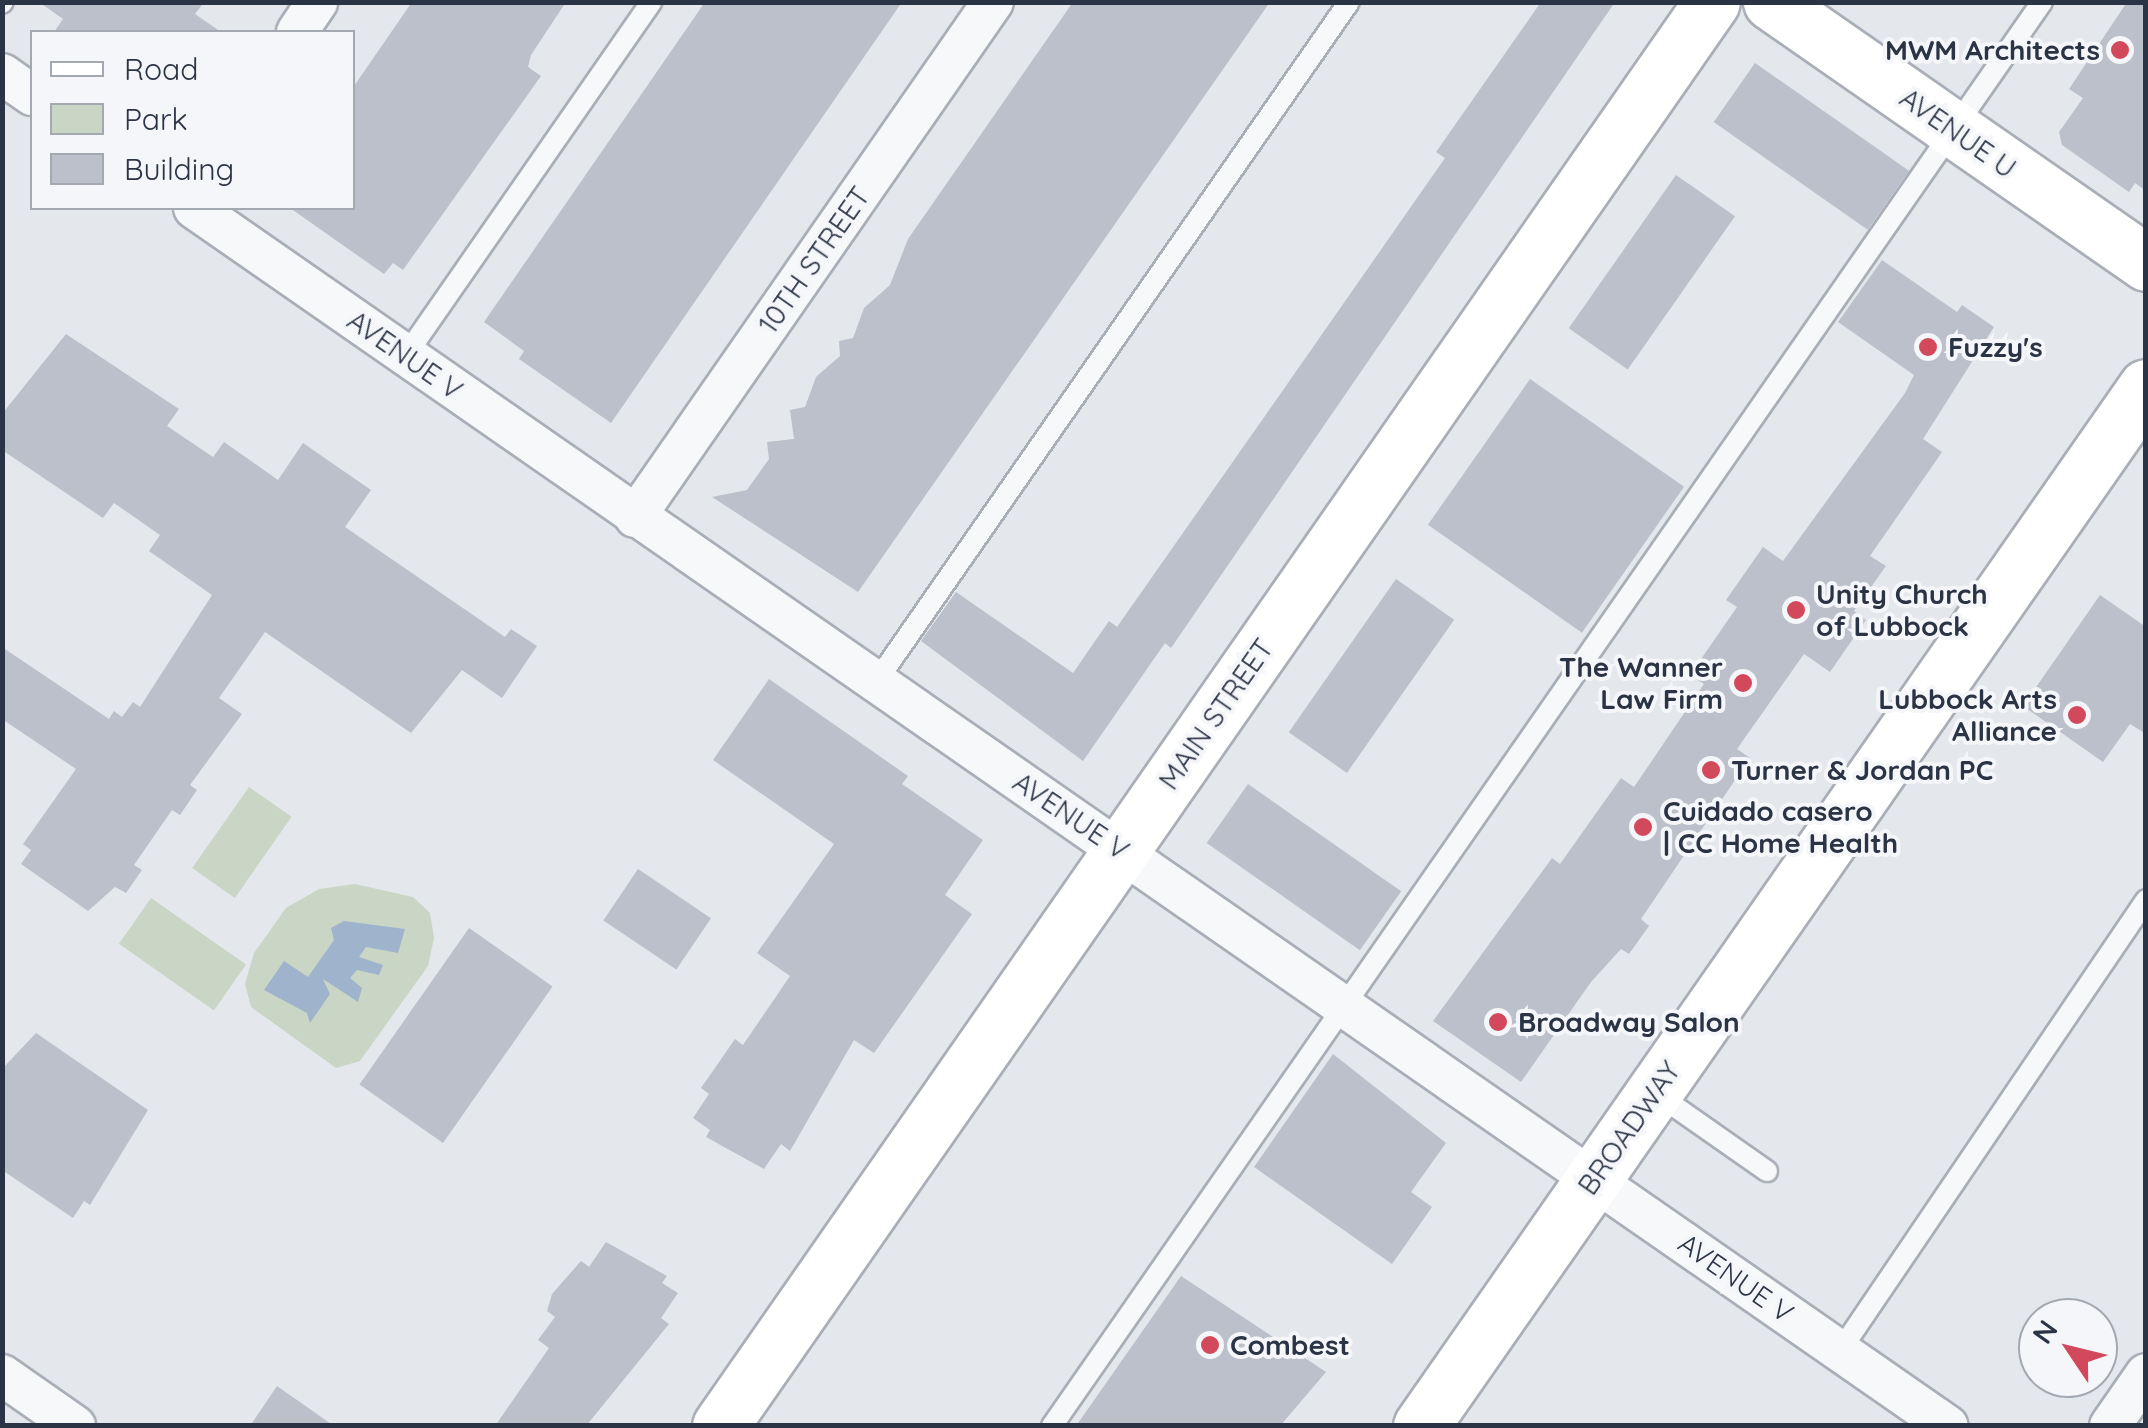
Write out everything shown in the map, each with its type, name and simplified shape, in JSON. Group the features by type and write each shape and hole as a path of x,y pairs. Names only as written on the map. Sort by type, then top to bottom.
{"street":[{"path":"297,30 318,2"},
{"name":"10TH STREET","path":"635,517 992,2"},
{"name":"MAIN STREET","path":"720,1426 1712,2"},
{"name":"AVENUE U","path":"1772,2 2146,264"},
{"path":"2,74 30,94"},
{"name":"AVENUE V","path":"197,210 1948,1426"},
{"name":"BROADWAY","path":"1421,1426 2146,386"},
{"path":"2110,1426 2146,1374"},
{"path":"2,1375 75,1426"}],"lane":[{"path":"406,355 652,2"},
{"path":"876,682 1349,2"},
{"path":"1052,1426 2042,2"},
{"path":"1840,1350 2146,900"},
{"path":"1654,1092 1766,1171"}],"green space":[{"path":"249,787 292,817 235,898 192,868"},
{"path":"355,884 413,897 430,913 434,938 428,966 360,1061 336,1068 251,1007 245,984 254,953 286,908 319,889"},
{"path":"151,898 246,965 214,1010 119,944"}],"water":[{"path":"344,921 405,929 398,953 366,947 359,957 383,965 379,975 357,970 350,978 362,988 358,1002 323,979 330,994 310,1023 307,1013 264,990 284,961 308,977 334,940 331,928"}],"building":[{"path":"39,2 204,2 195,14 218,30 55,30 63,19"},
{"path":"412,2 566,2 531,55 528,67 541,76 403,270 393,263 384,274 293,210 355,210 355,85"},
{"path":"705,2 902,2 611,423 519,359 524,351 484,322"},
{"path":"1073,2 1270,2 858,592 712,497 747,490 769,459 767,442 794,439 790,410 805,407 816,377 840,356 839,341 853,338 864,308 890,285 908,239"},
{"path":"1541,2 1615,2 1171,648 1165,643 1083,761 921,641 956,592 1073,673 1109,621 1117,627 1445,158 1436,152"},
{"path":"2127,2 2146,2 2146,191 2135,183 2129,192 2062,145 2059,132 2083,98 2069,89"},
{"path":"1755,63 1909,171 1868,230 1714,122"},
{"path":"1676,175 1735,216 1628,369 1569,328"},
{"path":"1882,260 1957,312 1962,305 1994,327 1923,439 1942,452 1870,556 1886,566 1854,611 1866,620 1830,672 1804,654 1737,749 1750,758 1641,919 1649,926 1629,954 1621,949 1591,982 1521,1082 1433,1021 1552,858 1560,864 1621,778 1634,787 1704,684 1690,675 1737,607 1726,600 1763,547 1783,561 1905,393 1914,375 1838,322"},
{"path":"66,334 179,409 167,426 213,457 224,442 278,480 303,443 371,490 345,527 505,637 511,629 537,646 502,698 462,670 411,733 265,632 219,698 242,714 190,785 197,790 180,815 172,810 134,865 142,870 126,893 115,887 88,911 21,864 31,850 23,844 76,769 2,719 2,647 109,719 114,711 122,717 133,702 140,707 212,595 149,551 160,535 114,503 103,518 2,450 2,414"},
{"path":"1530,379 1684,487 1582,633 1428,525"},
{"path":"1396,579 1454,620 1347,773 1289,732"},
{"path":"2100,595 2146,627 2146,734 2130,724 2103,762 2023,706"},
{"path":"769,679 908,776 902,784 983,840 945,895 972,914 874,1053 854,1040 790,1151 781,1144 764,1169 706,1137 710,1130 693,1118 709,1094 701,1088 735,1039 743,1045 790,976 757,953 834,844 713,760"},
{"path":"1248,784 1401,891 1360,950 1207,843"},
{"path":"638,869 711,918 676,970 603,920"},
{"path":"469,928 553,987 443,1143 359,1084"},
{"path":"36,1033 148,1110 90,1205 84,1201 73,1218 2,1170 2,1069"},
{"path":"1333,1054 1446,1143 1411,1192 1432,1207 1392,1264 1254,1167"},
{"path":"606,1242 667,1276 662,1283 678,1293 661,1318 669,1324 586,1426 495,1426 549,1348 538,1340 555,1317 547,1311 552,1294 581,1261 589,1267"},
{"name":"Combest","path":"1181,1276 1326,1372 1280,1426 1076,1426"},
{"path":"277,1386 334,1426 250,1426"}],"place":[{"name":"MWM Architects","path":"2120,50"},
{"name":"Fuzzy's","path":"1928,347"},
{"name":"Unity Church of Lubbock","path":"1796,610"},
{"name":"The Wanner Law Firm","path":"1743,683"},
{"name":"Lubbock Arts Alliance","path":"2077,715"},
{"name":"Turner & Jordan PC","path":"1711,770"},
{"name":"Cuidado casero | CC Home Health","path":"1643,827"},
{"name":"Broadway Salon","path":"1498,1022"},
{"name":"Combest","path":"1210,1345"}]}
